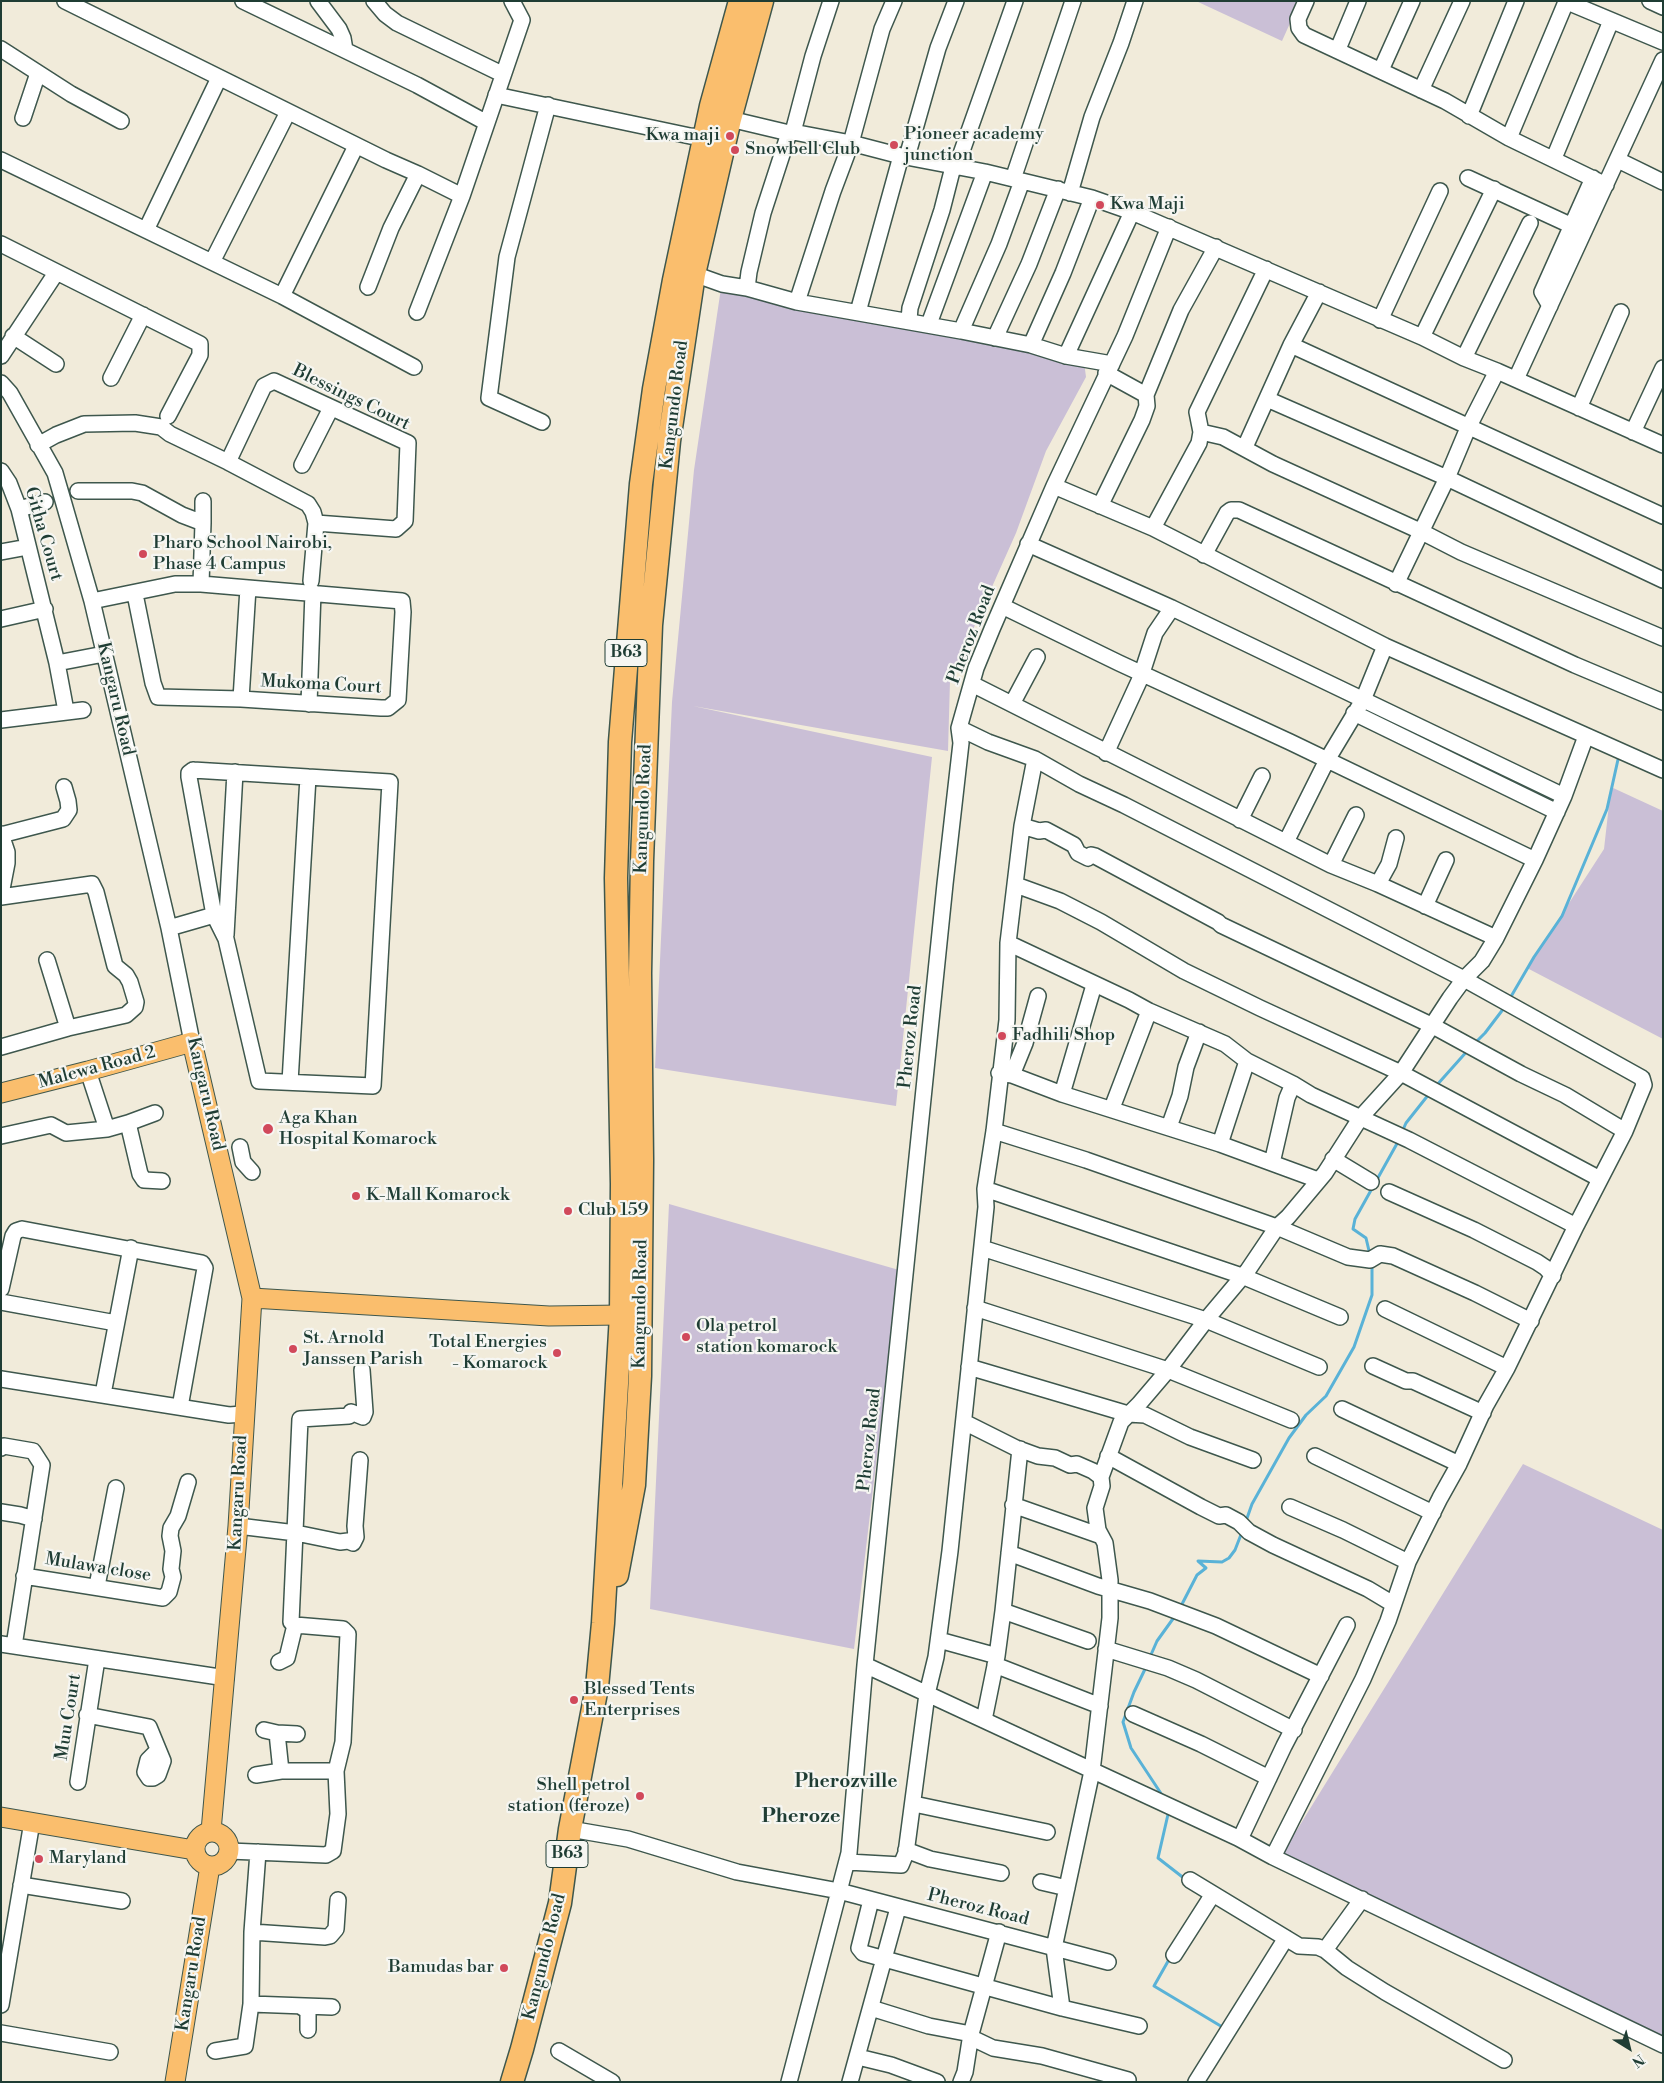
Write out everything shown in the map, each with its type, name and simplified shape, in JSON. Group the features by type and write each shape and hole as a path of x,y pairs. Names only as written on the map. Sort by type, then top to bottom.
{"highway":[{"name":"Kangundo Road","path":"512,2082 560,1903 570,1829 596,1687 603,1623 621,1315 622,1184 616,878 620,742 641,484 654,389 711,106 740,1"},
{"name":"Kangundo Road","path":"603,1623 614,1588 634,1485 641,1314 640,972 642,860 651,625 669,440 694,274 730,119 762,1"}],"main road":[{"name":"Malewa Road 2","path":"2,1090 88,1071 192,1042"},
{"name":"Kangaru Road","path":"192,1042 252,1298 238,1526 211,1831"},
{"path":"252,1298 549,1316 621,1315"},
{"path":"1,1817 194,1850"},
{"path":"211,1831 222,1835 229,1851 224,1860 215,1866 210,1866 197,1859 194,1850 195,1844 201,1835 211,1831"},
{"name":"Kangaru Road","path":"175,2082 210,1866"}],"street":[{"path":"65,1 356,146 462,196"},
{"path":"243,1 417,85 487,123"},
{"path":"318,1 339,29 345,50"},
{"path":"374,1 385,14 397,23 502,74"},
{"path":"417,312 462,196 502,74 522,20 512,1"},
{"path":"747,288 749,272 764,213 831,1"},
{"path":"797,302 851,142 882,30 894,1"},
{"path":"858,312 938,48 956,1"},
{"path":"909,320 910,308 954,167 1015,1"},
{"path":"961,330 999,244 1073,1"},
{"path":"995,338 1064,191 1121,44 1135,1"},
{"path":"1306,1 1298,19 1299,28 1304,35 1338,49 1445,101 1509,138 1600,181"},
{"path":"1338,49 1358,1"},
{"path":"1381,70 1412,1"},
{"path":"1421,90 1462,1"},
{"path":"1469,116 1516,1"},
{"path":"1650,1 1663,7"},
{"path":"1509,138 1565,2 1663,42"},
{"path":"1554,158 1611,22"},
{"path":"1,49 71,94 121,121"},
{"path":"1516,379 1550,306 1578,229 1600,181 1618,160 1663,60"},
{"path":"23,118 38,73"},
{"path":"146,230 219,78"},
{"path":"496,95 690,136 705,137"},
{"path":"542,422 489,398 507,257 548,105"},
{"path":"212,262 288,112"},
{"path":"730,119 851,142 904,156 985,172 1092,198 1169,226 1663,445"},
{"path":"282,296 356,146"},
{"path":"1,160 282,296 414,367"},
{"path":"1618,160 1663,182"},
{"path":"929,324 985,172"},
{"path":"368,287 390,228 418,174"},
{"path":"1468,178 1578,229"},
{"path":"1422,337 1494,189"},
{"path":"1380,320 1440,191"},
{"path":"1031,345 1063,272 1092,198"},
{"path":"1066,356 1098,282 1132,212"},
{"path":"1464,358 1530,223"},
{"name":"Pheroz Road","path":"789,2082 848,1862 865,1665 961,743 959,728 976,668 1028,544 1109,369 1169,226"},
{"path":"1,244 200,344 200,355 168,416"},
{"path":"1100,506 1142,420 1147,406 1146,395 1181,310 1216,247"},
{"path":"1153,528 1198,444 1201,432 1197,412 1266,269"},
{"path":"1,356 56,272"},
{"path":"694,274 722,284 747,288 797,302 909,320 1031,345 1109,369 1146,395"},
{"path":"1245,447 1291,345 1319,292"},
{"path":"1579,408 1621,312"},
{"path":"111,378 143,315"},
{"path":"13,336 56,364"},
{"path":"1291,345 1663,516"},
{"path":"1633,432 1663,368"},
{"path":"1396,584 1447,478 1468,428 1497,371"},
{"name":"Blessings Court","path":"228,462 264,386 274,381 408,443 405,521 396,529 316,523"},
{"name":"Kangaru Road","path":"1,383 10,393 55,474 92,601 169,928 192,1042"},
{"path":"1267,399 1447,478 1663,580"},
{"path":"302,464 331,408"},
{"path":"38,445 56,434 84,424 150,424 161,427 170,434 308,504 313,512 316,523 312,587 309,704"},
{"path":"1201,432 1223,437 1245,447 1273,464 1420,531 1461,552 1663,638"},
{"name":"Githa Court","path":"1,471 9,483 19,509 45,609 66,712"},
{"path":"1054,486 1153,528 1204,556 1385,646 1663,770"},
{"path":"78,492 132,491 142,493 182,515 202,523"},
{"path":"201,584 203,501"},
{"path":"19,509 45,502"},
{"path":"1204,556 1227,513 1235,509 1575,665 1663,702"},
{"path":"1028,544 1172,608 1564,796"},
{"path":"1,552 28,547"},
{"path":"92,601 134,594 175,584 248,588 312,587"},
{"name":"Mukoma Court","path":"134,594 153,683 158,697 381,708 388,708 394,705 398,700 399,689 402,601 312,587"},
{"path":"241,700 248,588"},
{"path":"1002,606 1141,674 1327,760 1535,860"},
{"path":"1106,753 1141,674 1155,633 1172,608"},
{"name":"Githa Court","path":"1,619 45,609"},
{"path":"1286,842 1327,760 1363,700 1385,646"},
{"path":"57,663 104,654"},
{"path":"1012,704 1037,657"},
{"path":"972,684 1331,865 1378,884 1496,938"},
{"path":"1,720 83,710"},
{"path":"1354,713 1557,812"},
{"path":"959,728 988,742 1035,759 1079,784 1124,804 1464,979 1642,1078 1643,1090 1625,1132 1408,1562 1388,1621 1363,1680 1273,1857"},
{"path":"1062,2008 1054,1948 1092,1771 1110,1624 1110,1589 1105,1543 1101,1536 1095,1508 1102,1486 1101,1477 1121,1422 1168,1370 1206,1320 1248,1270 1277,1227 1288,1217 1325,1172 1361,1117 1401,1073 1464,979 1482,961 1496,938 1535,860 1564,796 1586,736"},
{"path":"848,1862 901,1865 906,1850 914,1804 927,1694 939,1640 982,1248 986,1207 985,1189 994,1131 1006,1074 1008,943 1022,826 1035,759"},
{"path":"193,770 308,777 390,782 374,1084 371,1086 259,1081 188,776 193,770"},
{"path":"220,916 235,772"},
{"path":"1240,820 1262,776"},
{"path":"290,1082 308,777"},
{"path":"1,1047 68,1028 126,1015 135,1007 136,1002 130,982 115,966 92,884 1,896 8,863 7,852 1,835 63,819 69,810 64,787"},
{"path":"1331,865 1356,815"},
{"path":"1022,826 1039,831 1046,830 1074,845 1078,853 1088,858 1091,855 1095,856 1221,925 1433,1026 1521,1074 1565,1095 1625,1132"},
{"path":"1378,884 1389,864 1396,838"},
{"path":"1425,906 1446,860"},
{"path":"1016,885 1060,901 1101,922 1184,971 1401,1073 1600,1179"},
{"path":"169,928 220,916"},
{"path":"1008,943 1149,1011 1225,1044 1247,1061 1576,1226"},
{"path":"47,960 68,1028"},
{"path":"1062,1094 1094,985"},
{"path":"1006,1074 1025,1043 1038,996"},
{"path":"1112,1108 1149,1011"},
{"path":"1169,1127 1180,1096 1186,1067 1199,1032"},
{"path":"1220,1144 1247,1061"},
{"path":"88,1071 107,1129"},
{"path":"1006,1074 1062,1094 1112,1108 1220,1144 1318,1180"},
{"path":"1272,1164 1287,1098 1293,1084"},
{"path":"1,1136 51,1124 66,1133 107,1129 155,1113"},
{"path":"128,1123 144,1180 162,1181"},
{"path":"994,1131 1086,1160 1277,1227 1348,1258 1372,1258 1380,1254 1393,1256 1531,1321"},
{"path":"240,1148 243,1162 252,1172"},
{"path":"1333,1159 1371,1182"},
{"path":"985,1189 1242,1276 1340,1317"},
{"path":"1389,1192 1474,1230 1537,1262 1553,1276"},
{"path":"1,1289 13,1236 16,1231 22,1229 131,1248 199,1262 204,1265 180,1406"},
{"path":"103,1394 131,1248"},
{"path":"982,1248 1206,1320 1319,1366"},
{"path":"1,1302 116,1323"},
{"path":"975,1308 1168,1370 1291,1420"},
{"path":"1385,1309 1507,1368"},
{"path":"1373,1366 1406,1382 1413,1381 1483,1413"},
{"path":"969,1367 1128,1414 1145,1415 1190,1437 1252,1460"},
{"path":"279,1662 287,1658 294,1626 291,1621 300,1419 349,1416 351,1412 363,1417 365,1412 362,1370"},
{"path":"1,1379 229,1415 244,1414"},
{"path":"1342,1410 1459,1464"},
{"path":"964,1422 1020,1449 1038,1456 1055,1458 1070,1465 1077,1464 1101,1477"},
{"path":"1,1448 4,1446 15,1447 33,1451 42,1465 24,1576 8,1645 226,1678"},
{"path":"984,1720 996,1660 1003,1611 1020,1449"},
{"path":"1108,1456 1201,1508 1218,1516 1226,1515 1304,1561 1368,1589 1393,1604"},
{"path":"1314,1456 1433,1513"},
{"path":"238,1526 296,1533 353,1543 356,1537 355,1526 360,1460"},
{"name":"Mulawa close","path":"24,1576 97,1586 163,1598 168,1594 173,1577 171,1569 174,1551 170,1536 171,1528 178,1516 188,1482"},
{"path":"97,1586 116,1488"},
{"path":"1013,1505 1101,1536"},
{"path":"1290,1507 1343,1530 1408,1562"},
{"path":"1,1512 34,1519"},
{"path":"1009,1553 1098,1586 1150,1601 1216,1626 1321,1676"},
{"path":"1003,1611 1088,1641"},
{"path":"1240,1839 1347,1625"},
{"path":"229,1851 326,1855 333,1851 338,1814 336,1771 343,1742 348,1633 343,1629 294,1626"},
{"path":"939,1640 996,1660 1100,1706"},
{"path":"1106,1649 1168,1668 1196,1680 1294,1730"},
{"name":"Muu Court","path":"78,1782 97,1659"},
{"path":"865,1665 1240,1839 1273,1857 1663,2045"},
{"path":"1133,1714 1201,1744 1269,1778"},
{"path":"88,1715 148,1727 155,1738 158,1752"},
{"path":"282,1771 271,1732 297,1734"},
{"path":"256,1775 282,1771 336,1771"},
{"path":"914,1804 1047,1832"},
{"path":"1,2005 2,1989 32,1822"},
{"name":"Pheroz Road","path":"570,1829 628,1839 737,1872 839,1891 1108,1962"},
{"path":"906,1850 930,1859 1001,1873"},
{"path":"215,2051 244,2046 251,2004 252,1932 258,1852"},
{"path":"1190,1880 1299,1946 1318,1946 1325,1950 1347,1968 1385,1992 1504,2060"},
{"path":"1041,1882 1066,1888"},
{"path":"21,1885 122,1901"},
{"path":"1174,1954 1213,1894"},
{"path":"1325,1950 1362,1899"},
{"path":"252,1932 330,1936 336,1929 338,1900"},
{"path":"870,1900 859,1948 863,1953 1062,2008 1138,2026"},
{"path":"850,2082 898,1908"},
{"path":"961,2082 970,2036 1000,1932"},
{"path":"1196,2082 1286,1938"},
{"path":"251,2004 332,2007"},
{"path":"300,2006 308,2011 308,2030"},
{"path":"871,2008 929,2026 970,2036 994,2048 1042,2056 1128,2080"},
{"path":"1,2033 110,2052"},
{"path":"559,2051 612,2082"},
{"path":"858,2057 891,2065 937,2082"}],"shaded area":[{"path":"1196,1 1300,1 1282,41"},
{"path":"721,288 1084,362 1086,377 1046,451 1016,533 950,681 948,751 693,706 932,757 896,1106 655,1068 672,702 694,470"},
{"path":"1611,787 1663,811 1663,1039 1527,968 1604,849"},
{"path":"669,1204 899,1270 854,1649 650,1609"},
{"path":"1523,1464 1663,1530 1663,2043 1282,1854"}],"waterway":[{"path":"1509,1000 1534,957 1562,916 1607,809 1619,755"},
{"path":"1475,1043 1504,1008"},
{"path":"1436,1086 1469,1049"},
{"path":"1402,1132 1406,1123 1429,1094"},
{"path":"1370,1255 1366,1238 1353,1229 1355,1219 1399,1140"},
{"path":"1246,1521 1252,1504 1289,1438 1306,1415 1326,1396 1354,1347 1372,1295 1372,1263"},
{"path":"1180,1608 1197,1575 1206,1568 1198,1561 1222,1562 1229,1558 1235,1550 1242,1532"},
{"path":"1150,1657 1157,1641 1175,1616"},
{"path":"1147,1665 1134,1692 1123,1722 1131,1748 1164,1798"},
{"path":"1169,1810 1158,1858 1185,1879"},
{"path":"1171,1956 1154,1986 1224,2028"}],"place":[{"name":"Kwa maji","path":"730,136"},
{"name":"Pioneer academy junction","path":"894,145"},
{"name":"Snowbell Club","path":"735,150"},
{"name":"Kwa Maji","path":"1100,205"},
{"name":"Pharo School Nairobi, Phase 4 Campus","path":"143,554"},
{"name":"Fadhili Shop","path":"1002,1036"},
{"name":"Aga Khan Hospital Komarock","path":"268,1129"},
{"name":"K-Mall Komarock","path":"356,1196"},
{"name":"Club 159","path":"568,1211"},
{"name":"Ola petrol station komarock","path":"686,1337"},
{"name":"St. Arnold Janssen Parish","path":"293,1349"},
{"name":"Total Energies - Komarock","path":"557,1353"},
{"name":"Blessed Tents Enterprises","path":"574,1700"},
{"name":"Shell petrol station (feroze)","path":"640,1796"},
{"name":"Maryland","path":"39,1859"},
{"name":"Bamudas bar","path":"504,1968"}],"district":[{"name":"Pherozville","path":"846,1782"},
{"name":"Pheroze","path":"801,1817"}]}
